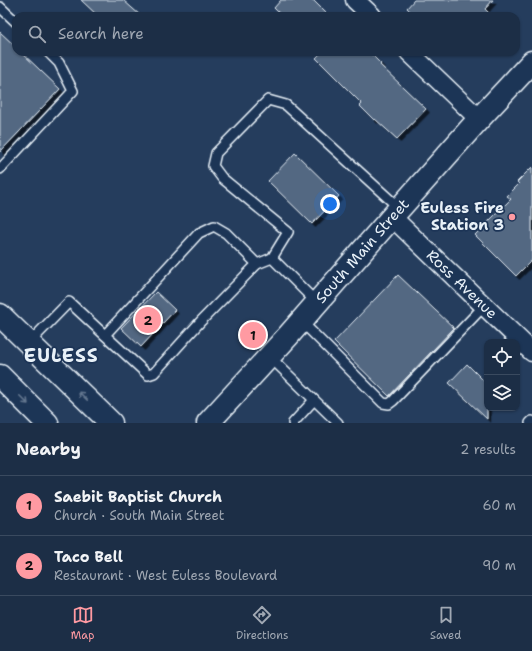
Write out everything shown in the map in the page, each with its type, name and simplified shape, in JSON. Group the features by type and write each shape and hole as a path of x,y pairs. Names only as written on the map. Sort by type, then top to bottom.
{"street":[{"path":"355,0 368,12"},
{"path":"413,56 479,119"},
{"name":"South Main Street","path":"208,423 301,321 479,119 532,62"},
{"name":"Ross Avenue","path":"396,213 484,306 532,351"},
{"path":"0,315 111,423"},
{"path":"0,376 47,423"}],"lane":[{"path":"0,7 12,18"},
{"path":"0,169 73,91 59,62 52,56"},
{"path":"29,343 69,302 148,375 154,373 201,321 257,264 272,258 288,232 222,178 213,166 216,153 268,100 286,105 396,213"},
{"path":"105,335 199,233 209,228 214,226 226,233 257,264"},
{"path":"272,258 317,303"},
{"path":"301,321 383,403 389,404 484,306"},
{"path":"269,356 338,423"},
{"path":"293,423 314,400"}],"building":[{"path":"81,0 123,0 136,12 94,12"},
{"path":"281,0 313,0 325,12 278,12 274,8"},
{"path":"414,0 493,0 485,9 488,12 411,12 407,8"},
{"path":"0,32 12,43 12,56 25,56 60,89 0,152"},
{"path":"318,56 373,56 381,64 380,65 426,109 397,139 360,106 362,104 316,58"},
{"path":"295,153 339,196 312,224 268,181"},
{"name":"Euless Fire Station 3","path":"532,167 532,260 516,276 475,235 511,199 507,196 519,184 517,182"},
{"path":"398,275 454,328 389,396 334,342"},
{"path":"156,292 175,310 141,347 121,328"},
{"path":"467,364 484,381 484,411 487,411 487,419 449,383"}],"place":[{"name":"Euless Fire Station 3","path":"512,217"},
{"name":"Taco Bell","path":"148,320"},
{"name":"Saebit Baptist Church","path":"253,335"}],"district":[{"name":"EULESS","path":"61,355"}]}
